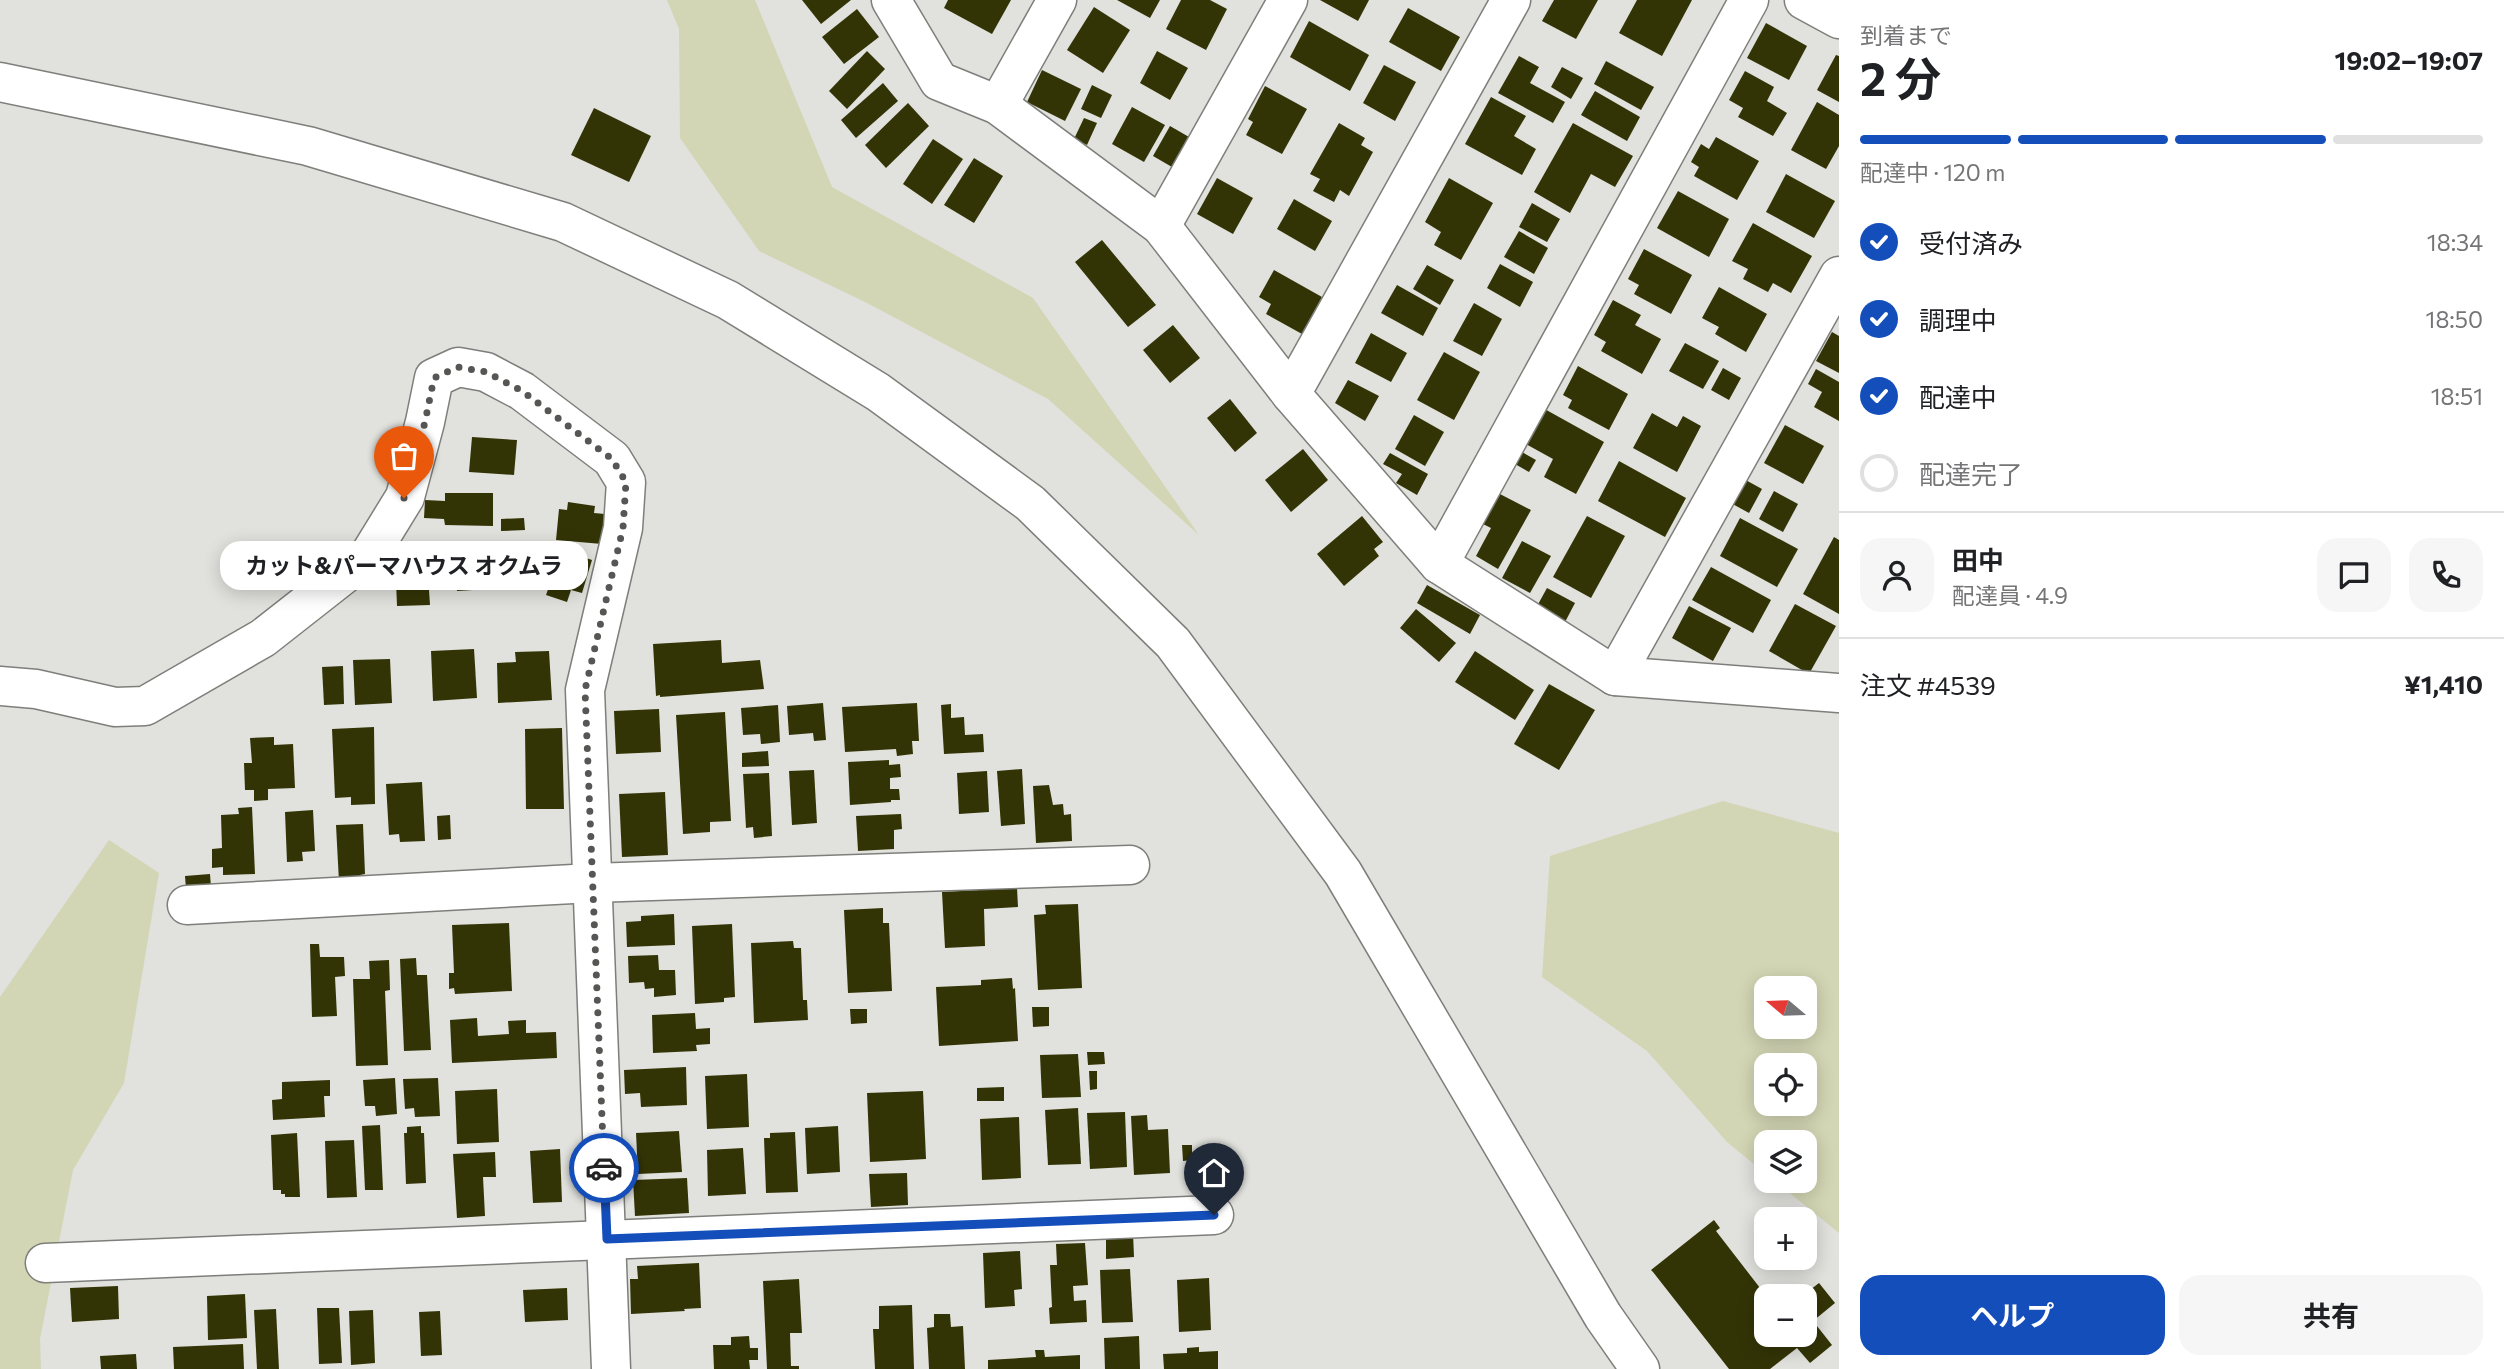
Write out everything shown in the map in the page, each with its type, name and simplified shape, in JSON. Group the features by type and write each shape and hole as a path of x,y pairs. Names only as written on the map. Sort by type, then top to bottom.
{"street":[{"path":"891,0 939,81 998,105 1161,226 1291,394 1439,564 1615,676 1839,693"},
{"path":"998,105 1056,0"},
{"path":"1161,226 1288,0"},
{"path":"1291,394 1511,0"},
{"path":"1439,564 1749,0"},
{"path":"1804,0 1839,19"},
{"path":"0,82 308,146 563,222 729,300 878,392 1030,503 1173,643 1343,873 1603,1316 1640,1369"},
{"path":"1615,676 1839,276"},
{"path":"0,686 36,689 114,708 145,706 263,638 370,554 404,498 434,378 458,367 486,372 522,391 612,459 626,482 623,528 585,690 611,1369"},
{"path":"187,905 592,883 1130,865"},
{"path":"45,1263 1214,1215"}],"green space":[{"path":"667,0 755,0 832,187 1033,298 1199,535 1048,399 867,303 759,251 680,138 679,29"},
{"path":"1723,801 1839,833 1839,1233 1817,1215 1817,1207 1807,1207 1790,1193 1817,1193 1817,1130 1754,1130 1754,1164 1727,1142 1647,1051 1542,977 1550,856"},
{"path":"109,840 159,873 124,1083 73,1170 40,1339 41,1369 0,1369 0,997"}],"building":[{"path":"802,0 851,0 821,24"},
{"path":"948,0 1011,0 992,34 944,8"},
{"path":"1117,0 1160,0 1150,18"},
{"path":"1181,0 1210,0 1227,9 1206,50 1166,29"},
{"path":"1320,0 1369,0 1358,21"},
{"path":"1554,0 1598,0 1576,39 1542,21"},
{"path":"1637,0 1692,0 1662,56 1619,33"},
{"path":"1094,7 1130,30 1103,73 1067,50"},
{"path":"1408,8 1460,37 1441,71 1389,42"},
{"path":"857,9 879,37 844,64 822,37"},
{"path":"1309,21 1369,55 1350,91 1290,57"},
{"path":"1766,23 1807,46 1789,80 1747,58"},
{"path":"867,51 885,69 847,109 829,91"},
{"path":"1157,51 1188,68 1170,100 1140,83"},
{"path":"1836,55 1839,56 1839,102 1817,90"},
{"path":"1519,56 1539,67 1530,83 1565,102 1553,123 1498,93"},
{"path":"1606,61 1654,87 1641,110 1594,84"},
{"path":"1384,65 1416,82 1395,121 1363,103"},
{"path":"1562,67 1583,78 1571,99 1551,87"},
{"path":"1042,70 1081,89 1065,121 1027,102"},
{"path":"1745,71 1774,87 1767,101 1787,113 1773,136 1738,117 1743,108 1729,100"},
{"path":"883,83 898,101 856,138 841,120"},
{"path":"1092,85 1112,95 1101,118 1081,109"},
{"path":"1265,86 1307,109 1282,154 1246,135 1253,122 1248,119"},
{"path":"1595,91 1640,117 1627,141 1581,115"},
{"path":"1491,97 1526,116 1514,136 1536,149 1522,175 1465,144"},
{"path":"1817,102 1839,115 1839,146 1826,169 1791,150"},
{"path":"908,103 929,126 886,168 865,145"},
{"path":"1132,107 1165,125 1144,162 1112,144"},
{"path":"594,108 651,136 629,182 571,155"},
{"path":"1084,118 1097,123 1087,145 1074,139"},
{"path":"1339,123 1365,138 1361,145 1373,152 1349,196 1340,190 1334,202 1313,191 1320,179 1310,174"},
{"path":"1573,123 1633,156 1615,187 1591,174 1570,213 1534,192"},
{"path":"1170,126 1189,137 1172,167 1153,156"},
{"path":"1716,137 1759,161 1737,200 1694,176 1699,167 1691,162 1701,144 1709,149"},
{"path":"933,139 963,159 932,204 903,184"},
{"path":"974,158 1003,176 974,223 944,205"},
{"path":"1786,174 1835,201 1814,238 1766,212"},
{"path":"1217,178 1253,198 1233,234 1197,214"},
{"path":"1449,178 1493,203 1461,260 1434,245 1441,232 1425,222"},
{"path":"1678,191 1729,219 1709,257 1657,228"},
{"path":"1294,199 1332,221 1315,251 1277,229"},
{"path":"1532,203 1560,219 1547,242 1519,227"},
{"path":"1753,223 1812,256 1791,293 1773,283 1768,292 1743,279 1748,269 1732,261"},
{"path":"1519,231 1548,248 1534,274 1504,257"},
{"path":"1102,240 1156,305 1128,327 1075,262"},
{"path":"1644,249 1692,275 1671,314 1634,294 1639,285 1628,279"},
{"path":"1500,264 1533,282 1520,307 1487,288"},
{"path":"1427,265 1454,280 1440,305 1413,289"},
{"path":"1274,270 1322,297 1302,334 1266,314 1271,304 1259,297"},
{"path":"1397,285 1438,308 1423,336 1381,313"},
{"path":"1719,287 1767,314 1746,352 1715,334 1719,327 1702,318"},
{"path":"1613,300 1641,315 1635,325 1661,339 1642,374 1601,351 1606,342 1594,335"},
{"path":"1474,303 1502,319 1482,356 1453,341"},
{"path":"1173,325 1200,358 1170,383 1143,350"},
{"path":"1832,332 1839,336 1839,373 1816,361"},
{"path":"1371,333 1407,353 1391,382 1355,363"},
{"path":"1685,343 1719,361 1703,389 1669,371"},
{"path":"1444,352 1480,372 1454,420 1417,400"},
{"path":"1578,366 1628,394 1609,430 1568,408 1572,400 1563,395"},
{"path":"1723,368 1741,378 1729,400 1711,390"},
{"path":"1816,369 1839,382 1839,421 1814,407 1822,392 1808,384"},
{"path":"1348,380 1379,396 1365,421 1335,403"},
{"path":"1230,399 1257,433 1235,452 1207,418"},
{"path":"1541,407 1604,442 1576,494 1544,477 1553,459 1522,442"},
{"path":"1652,413 1677,427 1683,416 1701,426 1677,472 1633,448"},
{"path":"1414,415 1444,432 1425,466 1395,449"},
{"path":"1785,425 1824,446 1803,484 1764,463"},
{"path":"472,437 517,440 514,475 469,472"},
{"path":"1513,447 1536,460 1529,472 1506,459"},
{"path":"1303,449 1328,480 1291,512 1265,480"},
{"path":"1390,453 1428,474 1417,495 1396,483 1402,474 1383,464"},
{"path":"1619,461 1686,498 1665,537 1598,501"},
{"path":"1742,478 1762,489 1749,513 1729,502"},
{"path":"1774,491 1798,504 1783,532 1759,519"},
{"path":"445,493 493,493 493,526 445,525 444,519 424,518 425,500 445,501"},
{"path":"1498,493 1531,510 1498,569 1476,556 1491,528 1481,523"},
{"path":"568,502 595,506 594,513 605,514 602,544 556,540 559,509 567,510"},
{"path":"1362,516 1383,542 1374,549 1379,556 1344,586 1317,554"},
{"path":"1587,516 1625,536 1591,598 1553,577"},
{"path":"524,518 525,530 501,531 501,519"},
{"path":"1740,518 1798,549 1777,587 1720,556"},
{"path":"1834,537 1839,540 1839,614 1803,594"},
{"path":"503,541 546,543 545,557 535,557 534,579 529,579 528,586 508,585 508,578 501,578"},
{"path":"1522,541 1551,556 1530,593 1502,578"},
{"path":"491,546 492,569 485,570 485,585 473,585 473,590 457,591 455,548"},
{"path":"557,548 592,560 582,593 571,590 567,602 546,595 551,581 546,580"},
{"path":"439,555 441,590 429,590 430,605 397,606 396,581 405,581 404,570 413,569 413,556"},
{"path":"1711,567 1771,600 1753,633 1692,600"},
{"path":"1427,585 1480,615 1470,634 1417,603"},
{"path":"1547,588 1575,603 1564,624 1536,608"},
{"path":"1795,604 1836,626 1809,674 1769,651"},
{"path":"1689,606 1731,628 1713,661 1672,638"},
{"path":"1416,609 1456,643 1439,662 1400,628"},
{"path":"721,640 722,663 760,660 764,689 656,696 653,644"},
{"path":"474,649 477,698 433,701 431,651"},
{"path":"549,651 552,700 498,703 497,663 516,662 515,652"},
{"path":"1475,651 1534,690 1515,720 1455,682"},
{"path":"390,659 392,703 355,705 353,660"},
{"path":"343,666 344,704 324,705 322,667"},
{"path":"1549,684 1595,710 1559,770 1514,744"},
{"path":"823,703 826,740 814,741 813,733 789,735 787,706"},
{"path":"917,703 919,741 912,741 913,754 897,756 896,749 845,752 842,707"},
{"path":"951,704 951,718 964,717 965,735 983,734 984,752 944,754 941,705"},
{"path":"778,705 780,742 761,744 760,734 743,735 741,708"},
{"path":"659,709 661,752 616,754 614,711"},
{"path":"725,712 731,821 710,822 710,832 683,834 676,715"},
{"path":"374,727 375,804 351,805 351,797 335,798 332,729"},
{"path":"562,728 564,809 526,809 525,729"},
{"path":"274,737 274,745 293,744 295,788 268,789 268,800 254,801 254,790 245,790 244,763 252,763 250,738"},
{"path":"768,751 769,766 742,767 742,753"},
{"path":"889,760 889,765 900,764 901,777 890,778 890,789 899,789 900,800 850,805 848,762"},
{"path":"1022,769 1025,824 1001,826 997,771"},
{"path":"814,770 817,823 792,825 789,771"},
{"path":"987,771 989,812 959,814 957,773"},
{"path":"769,773 772,836 754,838 753,827 746,828 743,774"},
{"path":"422,782 425,841 400,842 399,834 389,835 386,784"},
{"path":"1049,785 1053,805 1063,804 1064,815 1071,814 1072,841 1036,843 1033,786"},
{"path":"665,792 668,855 622,857 619,794"},
{"path":"252,807 255,874 223,875 223,867 212,868 212,849 222,848 221,815 239,814 238,808"},
{"path":"313,810 315,851 302,852 303,861 287,862 285,812"},
{"path":"901,814 902,829 894,830 894,849 858,851 856,816"},
{"path":"450,815 451,839 438,840 437,816"},
{"path":"363,824 365,874 360,875 361,881 339,882 336,825"},
{"path":"210,874 211,887 186,889 185,876"},
{"path":"1017,888 1018,907 984,909 985,946 945,948 942,892"},
{"path":"1078,904 1082,988 1038,990 1034,915 1046,914 1045,905"},
{"path":"883,908 883,923 889,923 892,991 848,993 844,910"},
{"path":"674,914 675,945 627,947 626,922 641,921 641,916"},
{"path":"509,923 512,991 455,994 454,988 449,989 449,973 454,973 452,925"},
{"path":"732,924 735,997 724,998 724,1002 695,1004 692,926"},
{"path":"793,941 794,948 801,948 803,1000 807,1000 808,1020 754,1023 751,943"},
{"path":"310,944 319,944 320,957 344,957 345,976 335,977 337,1016 312,1017"},
{"path":"658,955 659,970 675,970 676,995 654,997 654,988 645,989 644,982 629,983 628,956"},
{"path":"416,958 417,975 427,975 431,1050 404,1051 400,959"},
{"path":"389,960 390,990 385,991 388,1065 356,1066 353,979 370,979 369,961"},
{"path":"1012,978 1018,1041 939,1046 936,987 981,985 981,980"},
{"path":"1032,1007 1049,1007 1049,1026 1033,1027"},
{"path":"850,1009 867,1009 867,1023 851,1024"},
{"path":"695,1013 696,1029 710,1028 710,1044 696,1045 697,1051 653,1053 652,1015"},
{"path":"477,1018 478,1036 509,1034 508,1021 526,1020 526,1033 556,1032 557,1058 452,1063 450,1020"},
{"path":"1087,1052 1104,1052 1105,1064 1088,1065"},
{"path":"1078,1054 1081,1097 1042,1098 1040,1055"},
{"path":"686,1067 687,1105 641,1107 640,1093 625,1094 624,1070"},
{"path":"1089,1071 1097,1071 1097,1089 1090,1090"},
{"path":"747,1074 749,1127 707,1129 705,1076"},
{"path":"395,1078 397,1114 376,1116 375,1106 365,1106 363,1080"},
{"path":"438,1078 440,1116 415,1117 414,1108 405,1109 403,1079"},
{"path":"330,1080 330,1096 324,1096 325,1117 273,1120 272,1100 282,1099 282,1082"},
{"path":"1004,1087 1004,1101 977,1101 977,1088"},
{"path":"497,1089 499,1142 457,1144 455,1091"},
{"path":"923,1091 926,1159 870,1162 867,1093"},
{"path":"1078,1108 1081,1164 1048,1165 1045,1110"},
{"path":"1125,1112 1127,1167 1090,1169 1087,1113"},
{"path":"1147,1115 1148,1130 1168,1129 1170,1173 1134,1175 1131,1116"},
{"path":"1019,1117 1021,1178 982,1180 980,1119"},
{"path":"380,1125 383,1190 365,1190 362,1126"},
{"path":"421,1126 421,1133 424,1133 426,1183 406,1184 404,1133 407,1133 407,1127"},
{"path":"838,1126 840,1172 807,1174 805,1128"},
{"path":"679,1131 682,1172 638,1174 636,1133"},
{"path":"795,1132 798,1192 766,1193 764,1138 770,1138 770,1133"},
{"path":"297,1133 300,1197 285,1197 281,1190 273,1190 271,1135"},
{"path":"354,1140 357,1197 327,1198 325,1141"},
{"path":"1182,1145 1192,1145 1192,1160 1183,1161"},
{"path":"743,1148 746,1194 708,1196 707,1150"},
{"path":"560,1149 562,1202 533,1203 530,1151"},
{"path":"495,1152 496,1177 483,1177 485,1216 457,1218 453,1154"},
{"path":"907,1173 908,1205 871,1207 869,1174"},
{"path":"687,1178 689,1213 635,1216 633,1180"},
{"path":"1714,1220 1720,1228 1716,1231 1757,1284 1754,1284 1754,1347 1817,1347 1817,1326 1832,1345 1810,1363 1797,1348 1770,1369 1729,1369 1651,1270"},
{"path":"1133,1233 1134,1257 1106,1259 1106,1235"},
{"path":"1085,1243 1088,1285 1073,1286 1074,1301 1086,1300 1087,1322 1050,1324 1050,1265 1057,1265 1056,1244"},
{"path":"1020,1251 1022,1289 1014,1290 1015,1306 985,1308 983,1253"},
{"path":"699,1263 701,1308 631,1314 630,1279 638,1279 637,1266"},
{"path":"1130,1269 1133,1322 1102,1323 1100,1270"},
{"path":"1209,1278 1211,1330 1179,1332 1177,1280"},
{"path":"799,1279 802,1333 790,1333 791,1366 799,1366 799,1369 767,1369 763,1281"},
{"path":"1819,1283 1835,1303 1817,1318 1817,1285"},
{"path":"118,1286 119,1319 72,1322 70,1288"},
{"path":"567,1288 568,1320 525,1322 523,1290"},
{"path":"245,1294 247,1338 208,1340 207,1296"},
{"path":"912,1305 914,1369 875,1369 873,1329 879,1329 879,1306"},
{"path":"317,1308 339,1308 342,1363 319,1364"},
{"path":"276,1309 279,1369 257,1369 254,1310"},
{"path":"373,1310 375,1363 351,1365 349,1311"},
{"path":"440,1311 442,1355 421,1356 419,1312"},
{"path":"934,1314 950,1314 951,1327 963,1326 965,1369 929,1369 927,1328 934,1327"},
{"path":"749,1336 750,1348 758,1348 758,1360 749,1360 750,1369 714,1369 713,1345 731,1345 731,1337"},
{"path":"1139,1336 1140,1369 1105,1369 1104,1338"},
{"path":"243,1344 244,1369 174,1369 173,1347"},
{"path":"1199,1347 1199,1352 1218,1351 1218,1369 1164,1369 1163,1354 1187,1353 1187,1348"},
{"path":"1035,1350 1044,1350 1045,1357 1080,1355 1080,1369 988,1369 988,1360 1036,1357"},
{"path":"136,1354 137,1369 101,1369 100,1356"}],"way so far":[{"path":"404,498 434,378 458,367 486,372 522,391 612,459 626,482 623,528 585,690 604,1168"}],"place":[{"name":"カット&パーマハウス オクムラ","path":"404,498"}],"route":[{"path":"604,1168 607,1239 1214,1215"}]}
